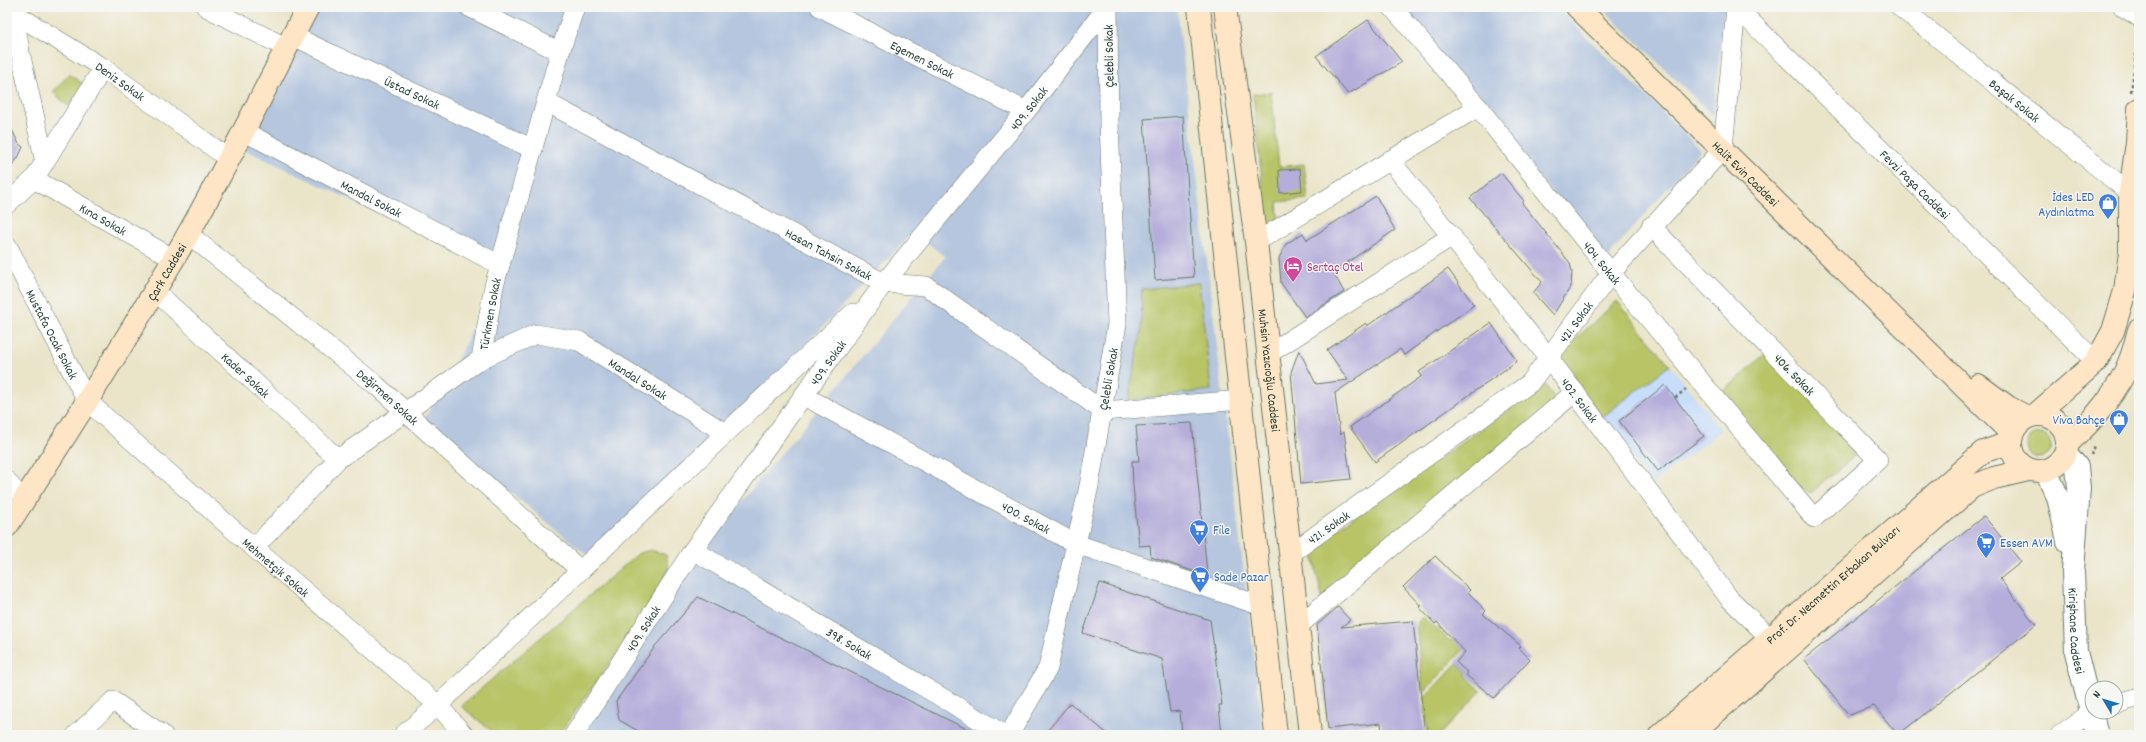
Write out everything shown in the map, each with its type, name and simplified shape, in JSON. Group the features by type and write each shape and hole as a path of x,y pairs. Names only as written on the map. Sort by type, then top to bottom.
{"main road":[{"name":"Çark Caddesi","path":"7,526 87,401 174,259 229,159 308,7"},
{"path":"1199,7 1242,400 1276,735"},
{"name":"Muhsin Yazıcıoğlu Caddesi","path":"1225,7 1256,242 1310,735"},
{"name":"Halit Evin Caddesi","path":"1577,7 1916,338 2012,438"},
{"path":"2134,104 2137,142 2130,193 2130,252 2125,291 2113,332 2096,362 2016,427 2012,438 2015,458 2037,471 2058,465 2067,448 2088,426 2112,393 2130,361 2139,330"},
{"name":"Halit Evin Caddesi","path":"1916,338 2008,407 2031,416"},
{"path":"2031,416 2045,416 2054,419 2061,425 2066,434 2067,448"},
{"name":"Prof. Dr. Necmettin Erbakan Bulvarı","path":"1660,735 1983,452 2012,438"},
{"name":"Prof. Dr. Necmettin Erbakan Bulvarı","path":"1690,735 1972,487 1994,478 2037,471"}],"street":[{"name":"Üstad Sokak","path":"206,7 290,42 533,149"},
{"path":"469,7 560,52"},
{"name":"Türkmen Sokak","path":"254,548 338,459 481,359 494,286 560,52 575,7"},
{"name":"Egemen Sokak","path":"820,7 1026,111"},
{"name":"409. Sokak","path":"574,735 693,550 884,283 1026,111 1107,7"},
{"name":"Çelebli Sokak","path":"1009,735 1048,668 1076,544 1103,411 1117,324 1109,122 1107,7"},
{"name":"404. Sokak","path":"1392,7 1478,107 1611,273 1814,518"},
{"path":"1723,149 1736,7"},
{"name":"Fevzi Paşa Caddesi","path":"1736,7 2096,362"},
{"name":"Başak Sokak","path":"1900,7 2130,193"},
{"path":"2123,7 2139,17"},
{"path":"12,10 45,162"},
{"name":"Deniz Sokak","path":"12,10 103,68 229,159"},
{"path":"7,204 34,179 103,68"},
{"name":"Hasan Tahsin Sokak","path":"546,102 884,283 926,286 1103,411"},
{"path":"1256,242 1478,107"},
{"name":"Mandal Sokak","path":"243,131 500,265"},
{"name":"421. Sokak","path":"1290,554 1530,383 1611,273 1651,226 1723,149"},
{"name":"402. Sokak","path":"1390,160 1548,357 1729,598 1770,638"},
{"name":"Kına Sokak","path":"34,179 174,259"},
{"name":"406. Sokak","path":"1651,226 1878,460 1814,518"},
{"name":"Değirmen Sokak","path":"187,233 376,385 580,570"},
{"path":"1268,354 1452,236"},
{"name":"Mustafa Ocak Sokak","path":"7,245 87,401"},
{"path":"403,735 438,705 884,283"},
{"name":"Kader Sokak","path":"154,290 338,459"},
{"name":"Mandal Sokak","path":"481,359 536,334 579,341 725,433"},
{"path":"1298,626 1575,392"},
{"name":"400. Sokak","path":"804,396 1076,544 1262,606"},
{"path":"1103,411 1242,400"},
{"name":"Mehmetçik Sokak","path":"87,401 254,548 438,705 464,735"},
{"name":"Kirişhane Caddesi","path":"2067,448 2077,466 2078,484 2073,571 2076,652 2084,684"},
{"name":"Kirişhane Caddesi","path":"2037,471 2058,497 2066,525 2073,571"},
{"path":"7,481 24,501"},
{"name":"398. Sokak","path":"693,550 1005,735"},
{"path":"2124,702 2139,697"},
{"path":"76,735 113,701 163,735"},
{"path":"2060,735 2084,717"},
{"name":"Kirişhane Caddesi","path":"2093,720 2097,735"}],"path":[{"path":"2134,104 2139,31"},
{"path":"1675,398 1688,387"}],"shaded area":[{"path":"317,7 1177,7 1263,735 583,735 696,556 945,257 914,232 596,562 423,421 447,382 500,270 243,149"},
{"path":"1400,7 1556,7 1701,150 1606,259"},
{"path":"1601,7 1725,7 1713,116"},
{"path":"1670,365 1721,430 1652,484 1601,418"}],"green space":[{"path":"69,74 85,85 68,106 53,92"},
{"path":"1271,92 1279,167 1304,164 1308,199 1277,202 1279,223 1271,226 1266,221 1253,94"},
{"path":"1199,283 1211,390 1128,400 1141,333 1142,289"},
{"path":"1617,301 1670,365 1601,418 1557,356"},
{"path":"1766,353 1851,441 1855,450 1853,457 1811,493 1799,486 1720,395"},
{"path":"1545,385 1556,400 1322,598 1311,547"},
{"path":"2039,434 2047,438 2051,446 2047,454 2039,458 2031,454 2027,446 2031,438"},
{"path":"651,550 666,555 669,568 638,624 558,735 502,735 494,733 461,706 639,553"},
{"path":"1423,617 1449,640 1457,641 1466,647 1423,693 1416,624"},
{"path":"1457,663 1467,672 1465,675 1481,691 1439,735 1428,735 1424,698"}],"building":[{"path":"1368,20 1402,62 1348,94 1316,56"},
{"path":"1183,116 1194,277 1155,280 1144,119"},
{"path":"7,120 19,144 23,147 18,158 7,171"},
{"path":"1300,169 1302,191 1280,193 1279,170"},
{"path":"1501,173 1524,201 1522,203 1570,263 1572,272 1571,286 1553,315 1533,293 1542,282 1470,198"},
{"path":"1376,196 1395,230 1333,272 1344,292 1305,317 1281,283 1279,258 1286,244 1303,233 1307,240"},
{"path":"1448,269 1474,305 1404,355 1400,349 1335,393 1340,435 1344,432 1351,479 1301,484 1291,372 1299,350 1316,384 1348,380 1327,350 1366,323 1367,326"},
{"path":"1491,323 1517,361 1375,462 1350,427 1422,376 1419,372"},
{"path":"1665,385 1704,436 1658,471 1619,421"},
{"path":"1192,423 1207,572 1204,575 1151,557 1150,545 1139,546 1133,486 1132,461 1139,461 1136,426"},
{"path":"1984,516 2021,562 2000,579 2036,625 1898,735 1874,706 1849,715 1804,659"},
{"path":"1435,556 1470,590 1468,592 1486,611 1483,614 1521,646 1519,648 1530,659 1494,698 1466,675 1468,673 1456,662 1465,652 1437,622 1435,624 1403,587"},
{"path":"1100,583 1210,620 1222,705 1219,705 1222,735 1182,735 1180,711 1170,712 1162,659 1083,633"},
{"path":"698,597 979,735 645,735 619,720 616,701 656,645"},
{"path":"1338,607 1350,620 1341,627 1413,621 1425,735 1382,735 1381,723 1328,729 1317,625"},
{"path":"1070,703 1109,735 1044,735"}],"place":[{"name":"İdes LED Aydınlatma","path":"2108,220"},
{"name":"Sertaç Otel","path":"1293,283"},
{"name":"Viva Bahçe","path":"2119,436"},
{"name":"File","path":"1199,546"},
{"name":"Essen AVM","path":"1986,559"},
{"name":"Sade Pazar","path":"1200,593"}]}
